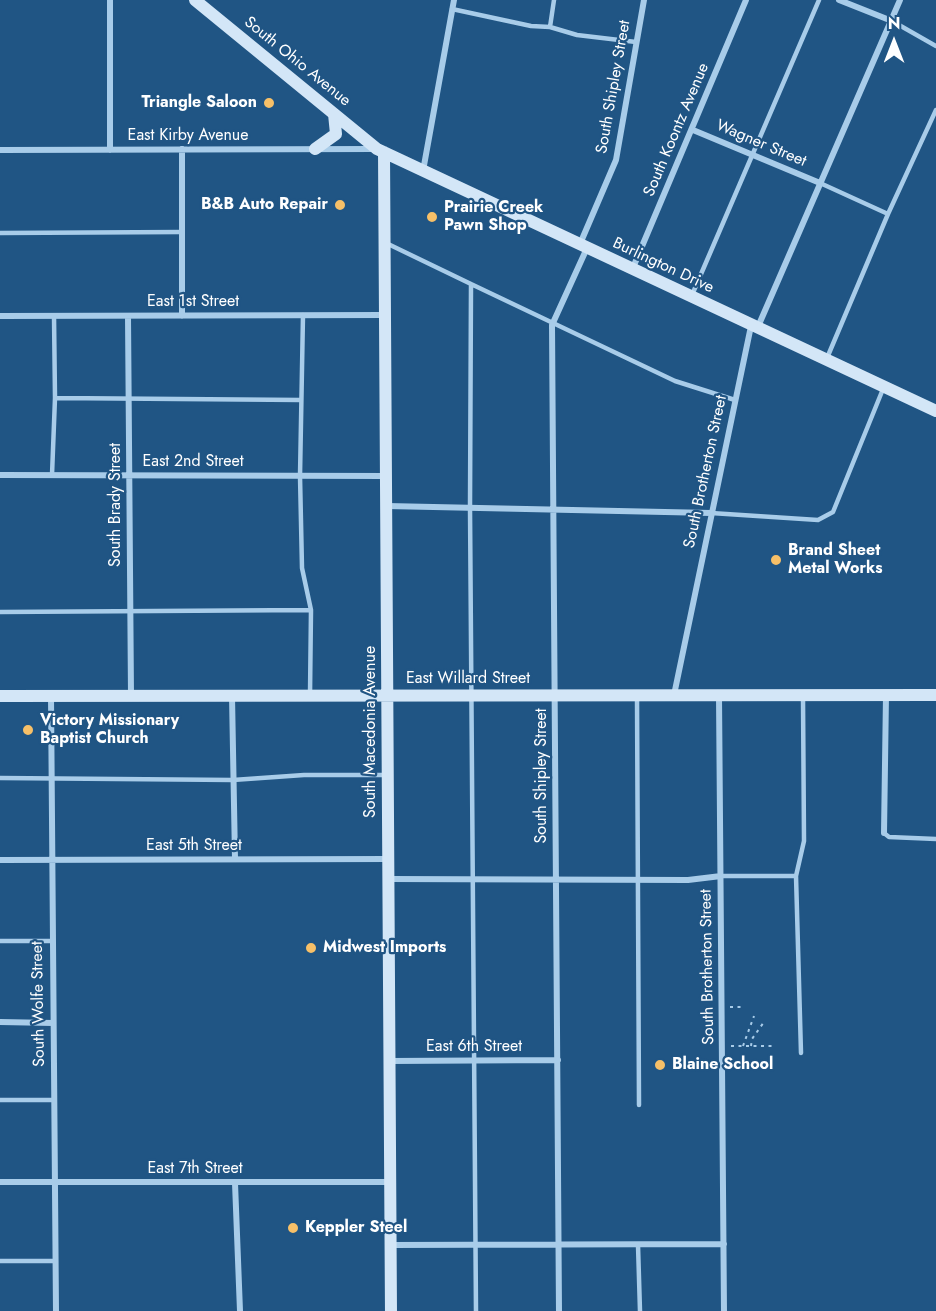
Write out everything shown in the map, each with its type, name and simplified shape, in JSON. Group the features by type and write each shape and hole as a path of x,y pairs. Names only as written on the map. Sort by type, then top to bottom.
{"street":[{"path":"110,0 110,150"},
{"name":"South Ohio Avenue","path":"195,0 381,151"},
{"path":"423,171 454,0"},
{"name":"South Shipley Street","path":"559,1311 552,322 584,246 616,160 644,0"},
{"name":"South Koontz Avenue","path":"632,270 746,0"},
{"path":"839,0 892,21"},
{"name":"South Brotherton Street","path":"675,694 735,400 754,327 900,0"},
{"path":"315,149 336,134 334,114"},
{"name":"Wagner Street","path":"693,130 819,183"},
{"path":"182,149 182,316"},
{"name":"East Kirby Avenue","path":"0,150 315,149 381,151"},
{"name":"Burlington Drive","path":"381,151 936,411"},
{"name":"South Macedonia Avenue","path":"381,151 385,242 391,1311"},
{"name":"East 1st Street","path":"0,316 385,315"},
{"name":"South Brady Street","path":"128,316 131,695"},
{"name":"East 2nd Street","path":"0,475 386,476"},
{"path":"386,506 711,513"},
{"path":"884,833 886,694"},
{"name":"East Willard Street","path":"0,696 936,694"},
{"path":"232,695 235,859"},
{"name":"South Brotherton Street","path":"719,695 724,1311"},
{"name":"South Wolfe Street","path":"51,696 56,1311"},
{"name":"East 5th Street","path":"0,860 389,859"},
{"path":"389,879 688,880 721,876"},
{"path":"0,1022 53,1023"},
{"name":"East 6th Street","path":"390,1061 558,1060"},
{"name":"East 7th Street","path":"0,1182 391,1182"},
{"path":"235,1183 240,1311"},
{"path":"391,1245 724,1244"}],"lane":[{"path":"550,27 554,0"},
{"path":"691,297 819,0"},
{"path":"452,9 531,26 550,27 577,35 636,42"},
{"path":"892,21 936,46"},
{"path":"826,360 888,214 936,110"},
{"path":"819,183 888,214"},
{"path":"0,233 182,232"},
{"path":"385,242 675,381 735,400"},
{"path":"471,284 470,507 476,1311"},
{"path":"303,315 300,476 302,568 312,610 310,695"},
{"path":"52,475 55,398 54,316"},
{"path":"711,513 818,520 833,512 884,387"},
{"path":"55,398 302,400"},
{"path":"0,612 312,610"},
{"path":"637,695 639,1105"},
{"path":"801,1053 796,876 804,841 803,695"},
{"path":"0,778 233,780 304,774 388,775"},
{"path":"884,833 889,837 936,839"},
{"path":"721,876 796,876"},
{"path":"0,941 52,941"},
{"path":"0,1100 54,1100"},
{"path":"638,1245 640,1311"},
{"path":"0,1261 56,1262"}],"path":[{"path":"730,1007 742,1007"},
{"path":"743,1046 754,1016"},
{"path":"751,1046 752,1039 764,1022"},
{"path":"730,1046 774,1046"}],"place":[{"name":"Triangle Saloon","path":"269,103"},
{"name":"B&B Auto Repair","path":"340,205"},
{"name":"Prairie Creek Pawn Shop","path":"432,217"},
{"name":"Brand Sheet Metal Works","path":"776,560"},
{"name":"Victory Missionary Baptist Church","path":"28,730"},
{"name":"Midwest Imports","path":"311,948"},
{"name":"Blaine School","path":"660,1065"},
{"name":"Keppler Steel","path":"293,1228"}]}
